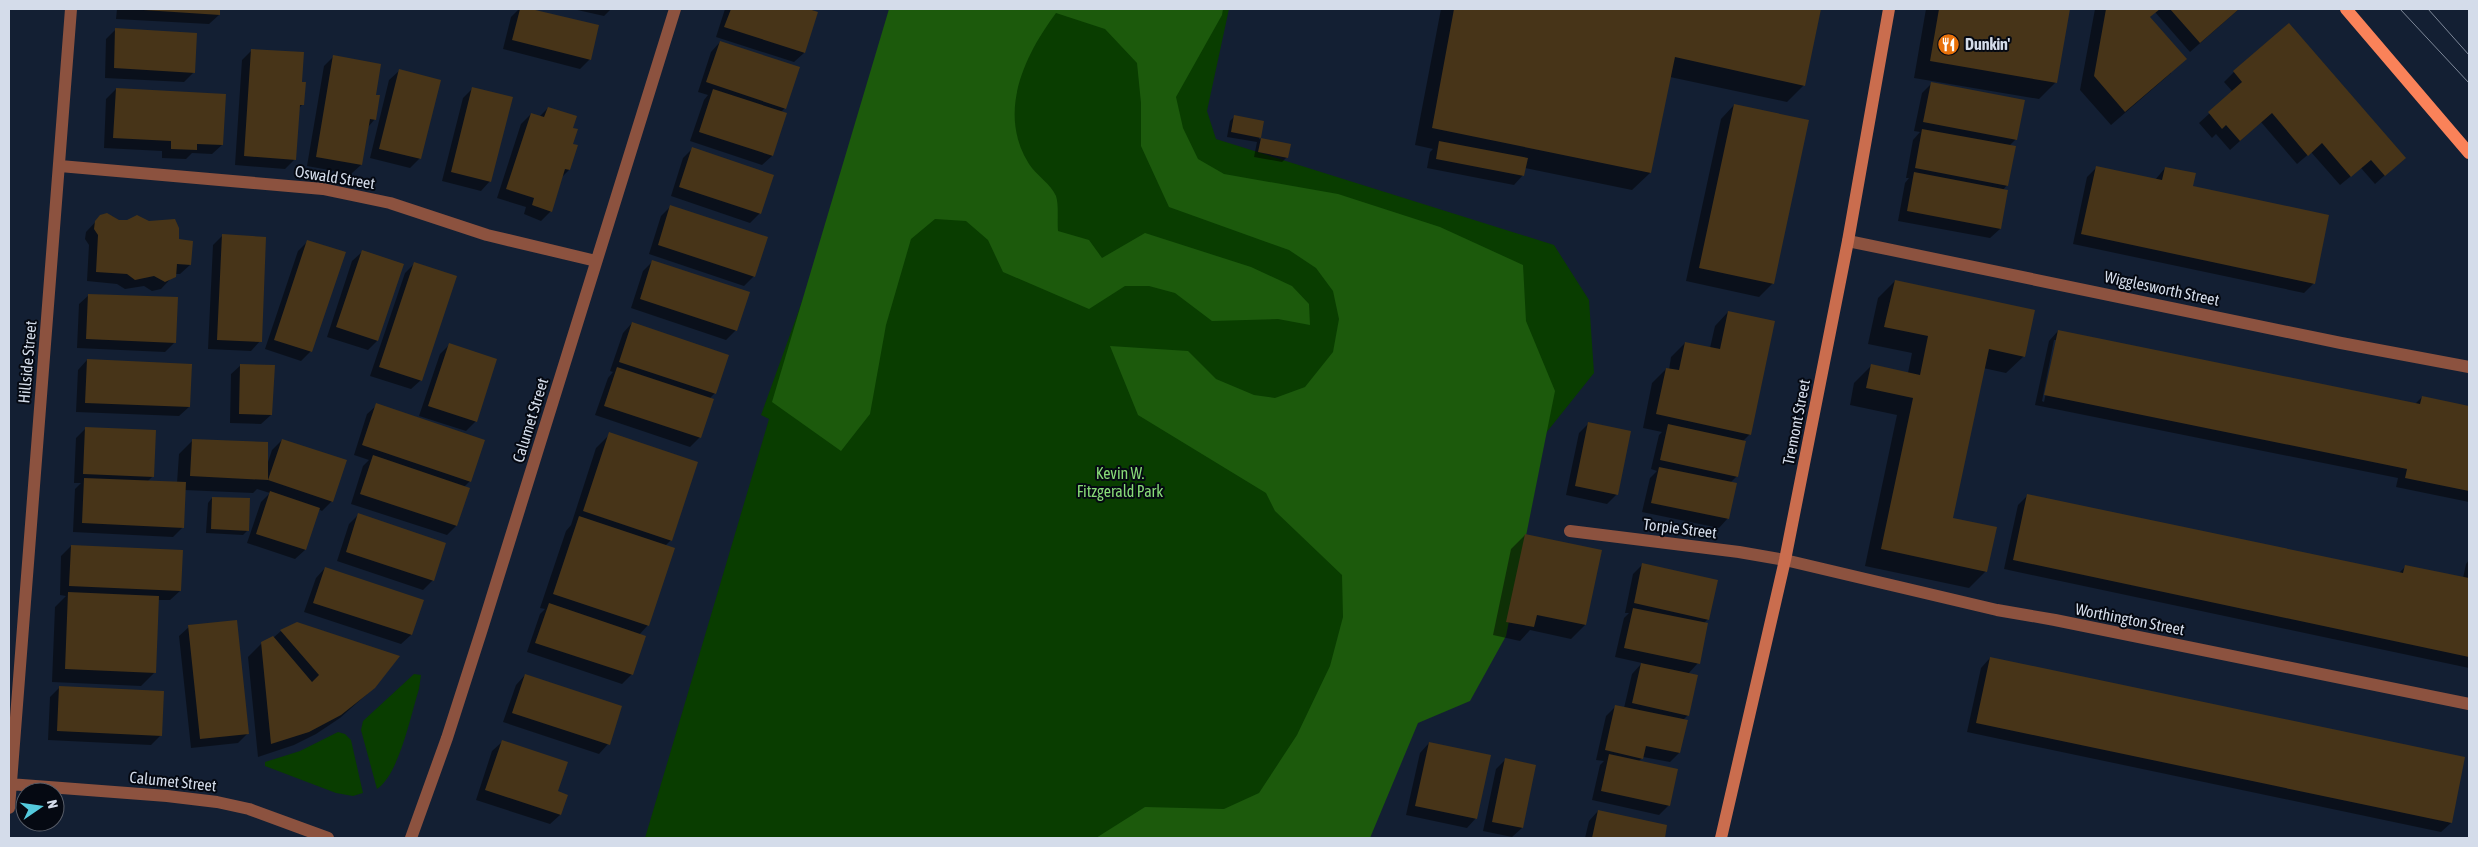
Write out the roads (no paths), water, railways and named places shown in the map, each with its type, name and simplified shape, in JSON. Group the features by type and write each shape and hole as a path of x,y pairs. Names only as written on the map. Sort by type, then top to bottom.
{"main road":[{"name":"Tremont Street","path":"1721,838 1785,560 1848,241 1889,9"},
{"path":"2346,9 2469,153"}],"street":[{"name":"Hillside Street","path":"9,808 71,9"},
{"name":"Calumet Street","path":"411,838 447,738 675,9"},
{"name":"Oswald Street","path":"60,166 322,189 390,203 487,235 596,260"},
{"name":"Wigglesworth Street","path":"1848,241 2341,343 2469,367"},
{"name":"Torpie Street","path":"1570,531 1739,552 1785,560"},
{"name":"Worthington Street","path":"1785,560 1996,610 2469,704"},
{"name":"Calumet Street","path":"10,784 167,796 217,802 250,809 328,838"}],"tram line":[{"path":"2400,9 2469,83"},
{"path":"2428,9 2469,55"}],"place":[{"name":"Dunkin'","path":"1949,44"}],"park label":[{"name":"Kevin W. Fitzgerald Park","path":"1120,482"}]}
